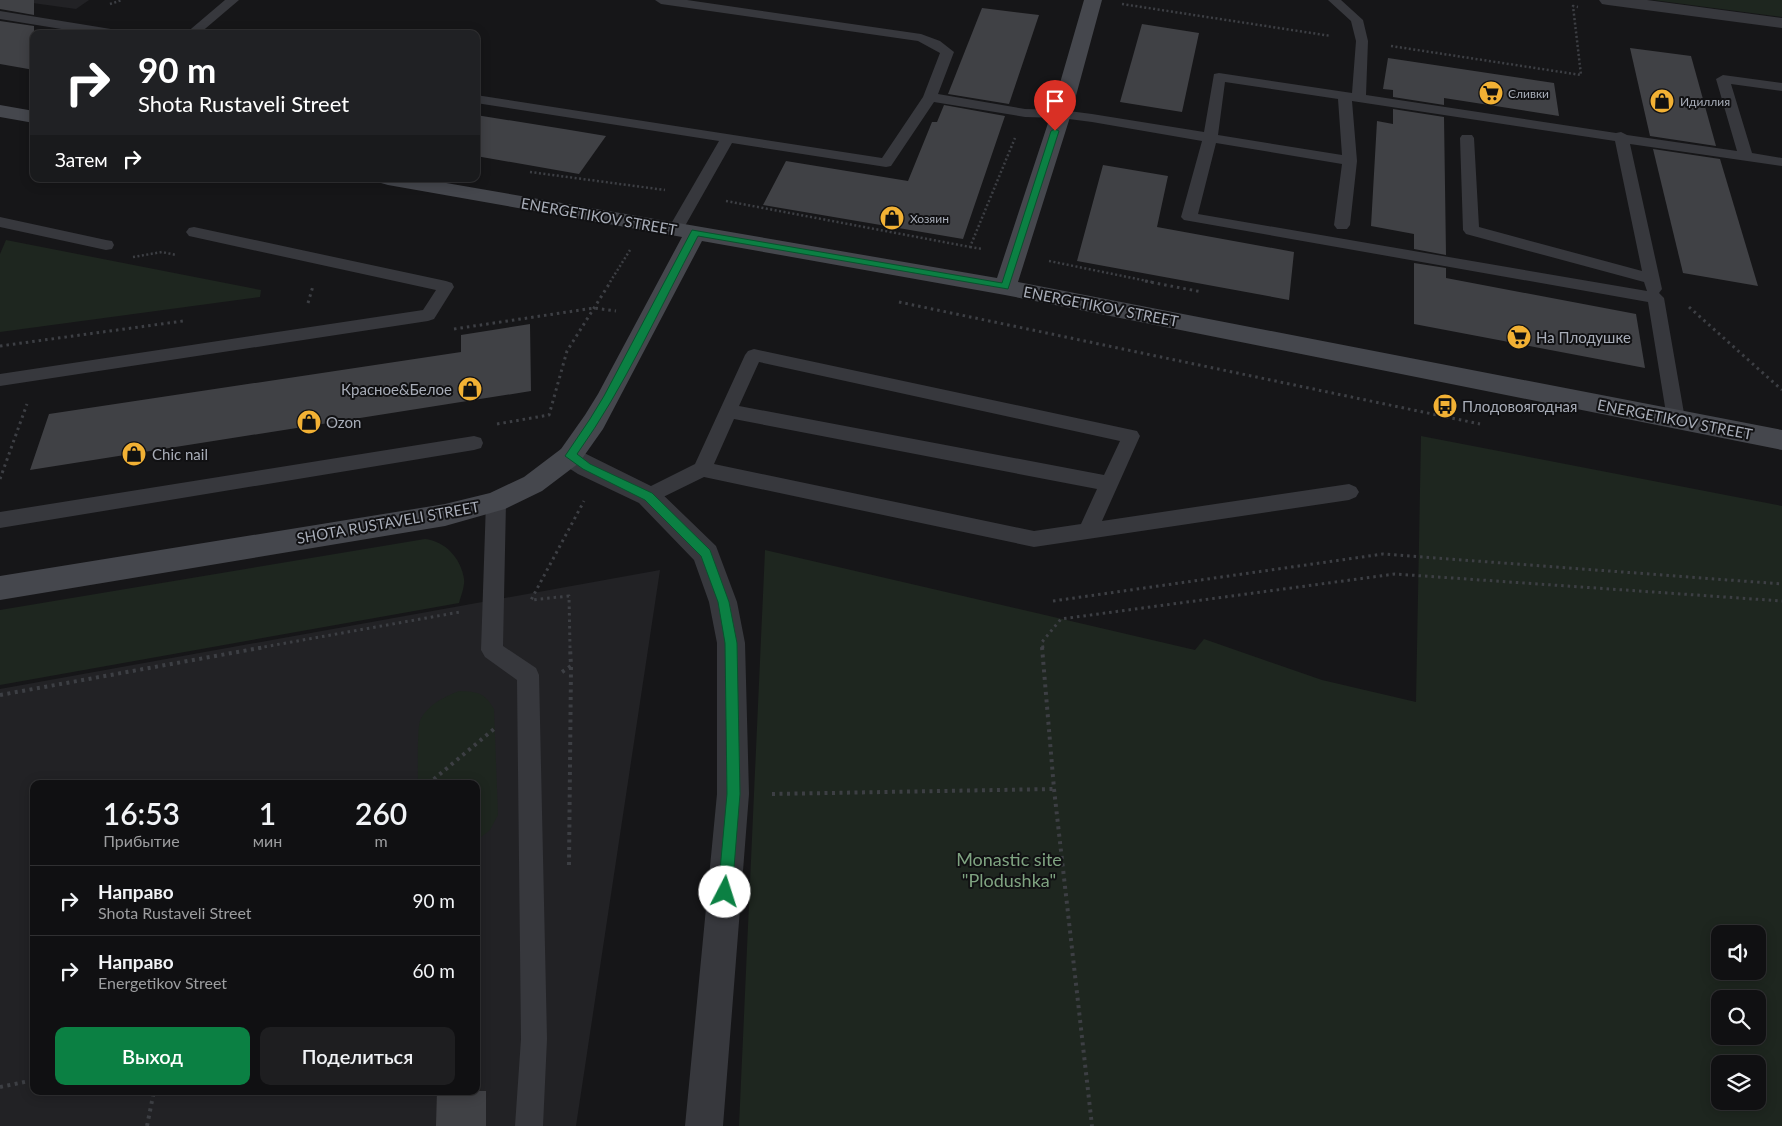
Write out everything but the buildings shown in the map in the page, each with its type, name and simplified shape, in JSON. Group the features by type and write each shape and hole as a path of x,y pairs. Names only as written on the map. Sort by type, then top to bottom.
{"street":[{"path":"1005,287 1061,114 1093,0"},
{"path":"1608,0 1782,23"},
{"path":"0,111 30,116"},
{"name":"ENERGETIKOV STREET","path":"405,182 1005,287 1782,440"},
{"name":"SHOTA RUSTAVELI STREET","path":"0,588 444,515 496,502 533,484 570,456 604,405 686,231"},
{"path":"570,456 586,466 648,496 706,554 723,602 731,643 734,794 704,1126"}],"lane":[{"path":"196,30 233,0"},
{"path":"480,100 886,163 930,97 947,52 921,38 661,0"},
{"path":"1334,0 1357,20 1362,41 1352,97 1350,161 1342,225"},
{"path":"0,15 92,30"},
{"path":"1656,298 1189,217 1210,138 1219,77 1621,136 1782,162"},
{"path":"1746,156 1723,79 1782,87"},
{"path":"930,97 1025,113 1061,114 1350,161"},
{"path":"1621,136 1656,298 1672,384 1676,419"},
{"path":"1467,138 1470,230 1652,279"},
{"path":"686,231 727,139"},
{"path":"0,222 106,245"},
{"path":"0,380 428,315 446,287 194,232"},
{"path":"702,469 754,355 1131,436 1088,531"},
{"path":"728,411 1109,484"},
{"path":"0,520 474,443"},
{"path":"648,496 702,469 1034,539 1349,492"},
{"path":"496,502 492,650 528,675 534,1039 529,1126"}],"path":[{"path":"1119,4 1581,75 1573,6 1583,7"},
{"path":"490,425 549,415 567,351 634,243"},
{"path":"125,258 162,252 181,256"},
{"path":"300,304 310,303 313,282"},
{"path":"894,301 1480,424"},
{"path":"1687,304 1782,390"},
{"path":"0,346 184,320"},
{"path":"0,479 28,400"},
{"path":"1053,601 1383,554 1782,584"},
{"path":"1092,1126 1054,789 1042,642 1060,619 1395,574 1782,601"},
{"path":"0,695 531,600"},
{"path":"734,794 1054,789"},
{"path":"0,1087 30,1081"},
{"path":"147,1126 153,1095"}],"shaded area":[{"path":"11,0 89,0 76,9"},
{"path":"660,570 576,1126 0,1126 0,689"}],"green space":[{"path":"1653,0 1782,0 1782,17"},
{"path":"6,240 261,290 260,297 0,332 0,254"},
{"name":"Monastic site \"Plodushka\"","path":"1421,436 1782,506 1782,1126 739,1126 765,550 1195,650 1204,639 1322,680 1416,702"},
{"path":"425,539 439,543 456,558 462,571 464,582 459,603 0,685 0,610"},
{"path":"459,691 471,692 484,696 494,709 498,815 490,830 480,838 480,780 418,780 420,721 431,706"}],"place":[{"name":"Сливки","path":"1491,93"},
{"name":"Идиллия","path":"1662,101"},
{"name":"Хозяин","path":"892,218"},
{"name":"На Плодушке","path":"1519,337"},
{"name":"Красное&Белое","path":"470,389"},
{"name":"Плодовоягодная","path":"1445,406"},
{"name":"Ozon","path":"309,422"},
{"name":"Chic nail","path":"134,454"}],"route":[{"path":"725,892 734,794 731,643 723,602 706,554 648,496 586,466 570,456 594,422 608,397 695,232 1005,287 1055,131"}]}
